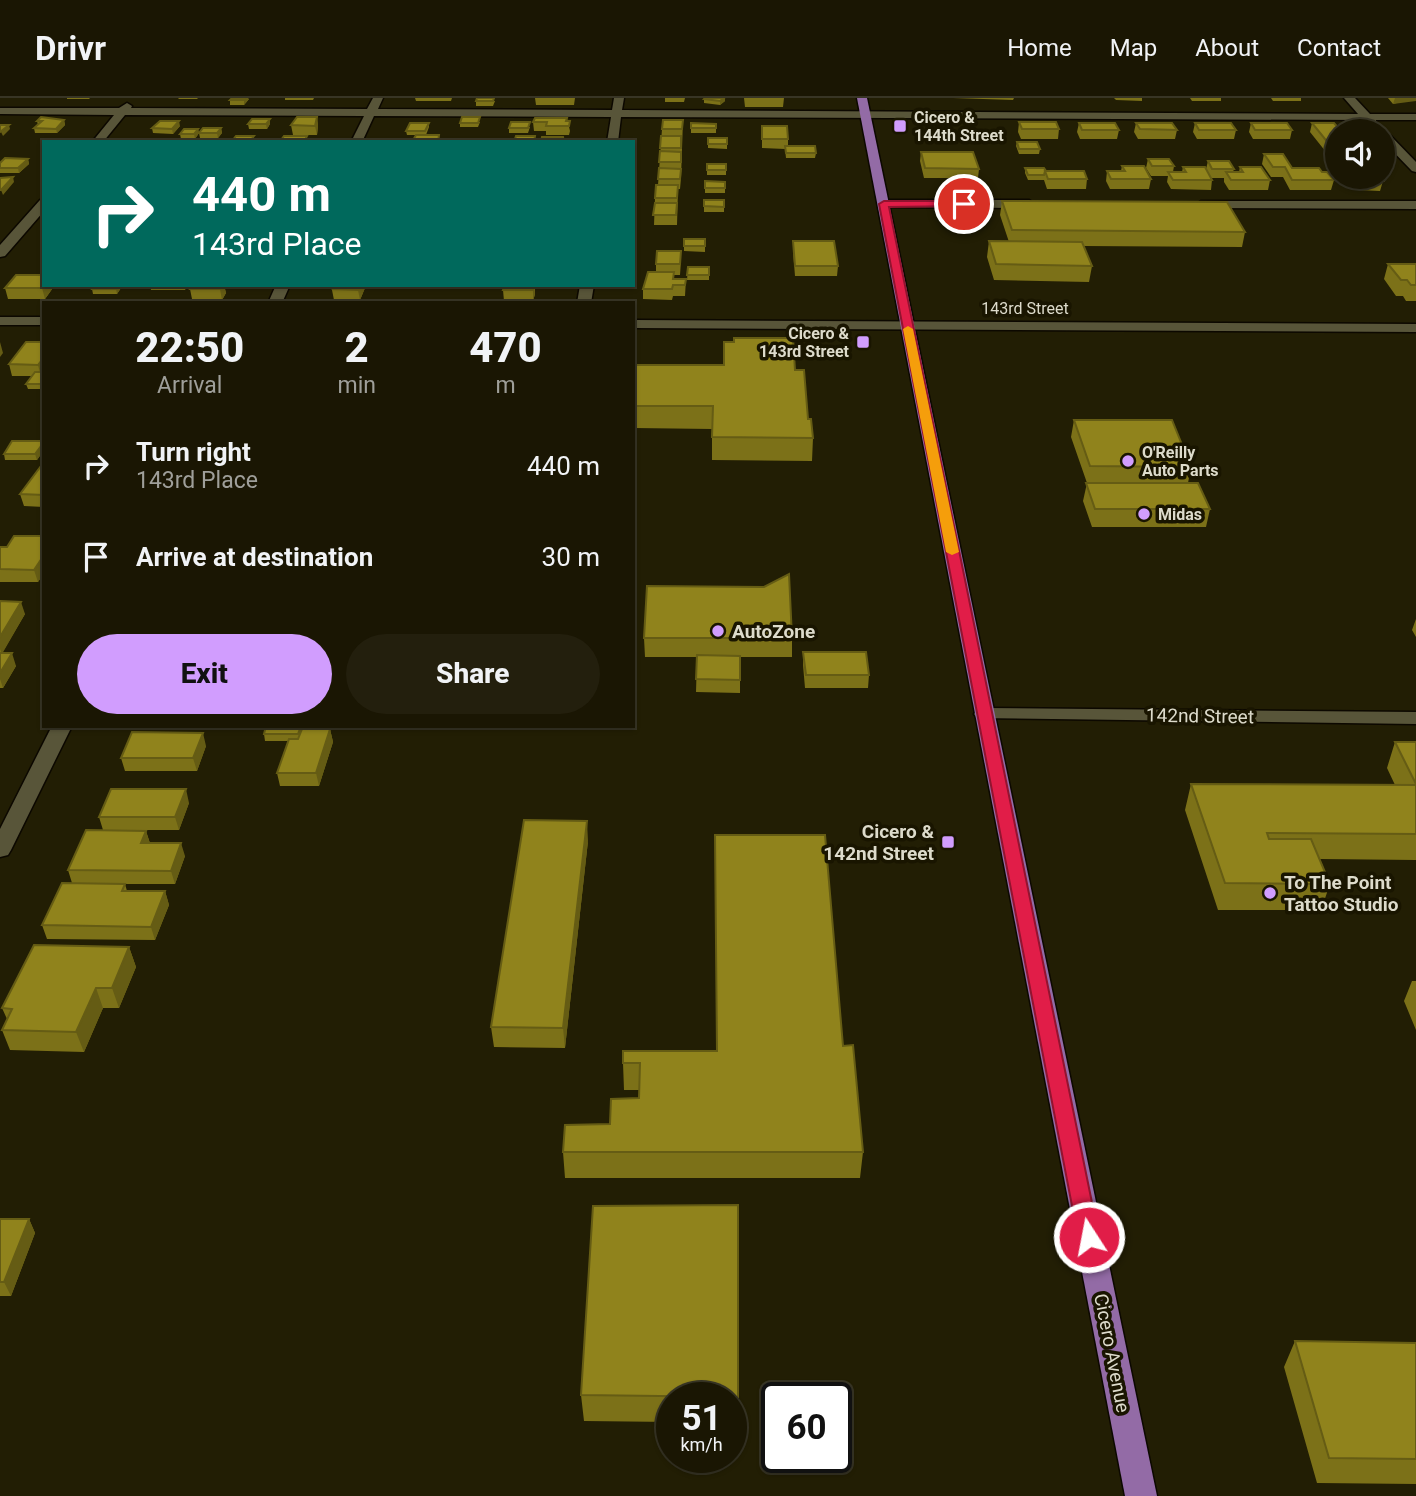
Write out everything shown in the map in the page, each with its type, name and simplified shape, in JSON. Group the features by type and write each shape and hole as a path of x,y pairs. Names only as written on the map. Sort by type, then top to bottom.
{"main road":[{"name":"Cicero Avenue","path":"862,98 1141,1496"}],"street":[{"path":"99,140 134,98"},
{"path":"357,140 377,98"},
{"path":"612,140 619,98"},
{"path":"1349,98 1367,117"},
{"path":"0,111 865,115 1175,112 1416,117"},
{"path":"1395,146 1416,169"},
{"path":"884,204 1047,204"},
{"path":"0,253 42,205"},
{"path":"1184,205 1416,205"},
{"path":"0,321 42,321"},
{"name":"143rd Street","path":"635,324 1416,328"},
{"name":"142nd Street","path":"984,714 1416,718"},
{"path":"0,850 61,728"}],"building":[{"path":"477,98 494,98 493,101 476,101"},
{"path":"705,98 724,98 720,101"},
{"path":"41,117 64,120 56,129 34,128 42,121 37,121"},
{"path":"297,117 317,117 315,126 291,125"},
{"path":"462,117 480,117 478,123 460,123"},
{"path":"535,118 567,118 566,121 570,121 569,126 546,126 547,122 533,122"},
{"path":"252,119 270,119 266,124 248,124"},
{"path":"663,120 683,120 682,129 662,129"},
{"path":"160,121 179,121 172,129 152,128"},
{"path":"511,122 530,122 528,128 509,128"},
{"path":"1019,122 1056,122 1059,129 1022,129"},
{"path":"410,123 429,123 425,131 406,131"},
{"path":"691,123 716,124 716,128 691,128"},
{"path":"1079,123 1115,123 1119,130 1082,130"},
{"path":"1136,123 1172,123 1177,130 1140,129"},
{"path":"1195,123 1231,123 1236,130 1199,130"},
{"path":"1251,123 1287,123 1292,130 1255,130"},
{"path":"1312,123 1325,123 1325,139"},
{"path":"0,125 9,125 0,132"},
{"path":"762,126 787,126 788,139 762,139"},
{"path":"203,128 221,128 217,133 199,133"},
{"path":"184,129 198,129 194,134 180,134"},
{"path":"416,135 439,135 438,140 413,140"},
{"path":"236,136 254,136 251,140 233,140"},
{"path":"284,136 307,136 305,140 281,140"},
{"path":"516,136 535,136 534,140 515,140"},
{"path":"661,136 681,136 681,148 660,148"},
{"path":"542,137 563,137 564,140 541,140"},
{"path":"708,138 727,138 727,144 708,144"},
{"path":"1017,142 1037,142 1040,149 1019,149"},
{"path":"785,146 815,146 816,153 786,153"},
{"path":"660,151 681,152 681,162 659,162"},
{"path":"921,152 973,152 979,169 925,168"},
{"path":"1264,154 1283,154 1292,168 1319,168 1325,172 1325,180 1292,180 1285,167 1273,167"},
{"path":"5,158 28,159 18,168 0,168 0,163"},
{"path":"1148,159 1169,159 1174,166 1152,166"},
{"path":"1208,161 1229,161 1234,169 1212,169"},
{"path":"707,164 726,164 726,170 707,170"},
{"path":"1122,166 1144,166 1151,179 1111,179 1107,171 1125,171"},
{"path":"1183,167 1205,167 1212,180 1173,180 1168,172 1186,172"},
{"path":"1240,167 1261,167 1270,180 1231,180 1226,172 1243,172"},
{"path":"659,168 681,169 680,179 658,179"},
{"path":"1025,168 1044,168 1046,171 1044,175 1028,175"},
{"path":"1045,171 1084,171 1087,179 1048,179"},
{"path":"13,177 1,190 0,190 0,178"},
{"path":"705,181 725,182 725,188 705,188"},
{"path":"656,185 678,185 677,198 655,198"},
{"path":"704,200 724,200 724,207 704,206"},
{"path":"1002,201 1227,202 1245,232 1012,230"},
{"path":"655,203 677,203 676,215 653,215"},
{"path":"684,239 705,239 705,246 684,246"},
{"path":"793,241 834,241 838,266 795,266"},
{"path":"989,241 1082,242 1092,266 996,264"},
{"path":"657,251 681,251 680,264 656,264"},
{"path":"1388,264 1416,264 1416,285 1401,280"},
{"path":"688,267 709,267 709,275 687,275"},
{"path":"648,272 674,272 673,279 686,279 685,285 673,285 672,289 643,289"},
{"path":"16,275 42,275 42,288 5,288"},
{"path":"93,287 117,287 116,289 92,289"},
{"path":"191,287 221,287 220,289 190,289"},
{"path":"334,287 359,287 358,290 333,289"},
{"path":"504,287 534,287 533,290 503,290"},
{"path":"734,338 793,338 795,370 804,370 808,419 811,419 813,438 712,437 713,406 635,406 635,365 724,365 724,342 734,342"},
{"path":"26,342 42,342 42,360 38,365 9,364"},
{"path":"35,372 42,372 42,384 26,384"},
{"path":"1074,420 1172,420 1191,467 1090,466"},
{"path":"12,441 42,441 35,454 4,454"},
{"path":"41,466 42,466 42,495 20,494"},
{"path":"1086,483 1198,483 1210,509 1095,509"},
{"path":"14,536 42,536 42,558 34,570 0,569 0,547 7,547"},
{"name":"AutoZone","path":"789,574 792,638 644,638 647,586 764,587"},
{"path":"0,601 21,602 0,637"},
{"path":"803,652 866,652 869,675 806,675"},
{"path":"0,653 12,653 0,673"},
{"path":"697,655 740,656 740,680 696,679"},
{"path":"266,728 300,728 298,734 264,734"},
{"path":"302,729 330,729 316,773 277,773 289,739 298,739"},
{"path":"132,732 203,733 193,758 121,758"},
{"path":"1395,742 1416,742 1416,784"},
{"path":"1191,784 1416,785 1416,834 1267,833 1269,839 1311,839 1330,884 1225,883"},
{"path":"111,789 186,789 175,817 99,817"},
{"path":"524,820 587,821 563,1028 491,1027"},
{"path":"86,830 146,831 141,843 181,843 171,871 68,870"},
{"path":"715,835 825,835 843,1046 853,1045 863,1152 563,1152 565,1125 610,1124 611,1099 639,1098 640,1063 623,1063 623,1051 717,1051"},
{"path":"62,883 125,884 122,891 165,891 151,927 42,925"},
{"path":"34,945 129,947 112,988 96,988 76,1032 2,1030 12,1009 2,1008"},
{"path":"738,1205 738,1382 656,1382 656,1396 581,1395 593,1206"},
{"path":"0,1219 29,1219 4,1282 0,1282"},
{"path":"1295,1341 1416,1343 1416,1459 1329,1458"}],"slow traffic":[{"path":"908,329 952,552"}],"place":[{"name":"Cicero & 144th Street","path":"900,126"},
{"name":"Cicero & 143rd Street","path":"863,342"},
{"name":"O'Reilly Auto Parts","path":"1128,461"},
{"name":"Midas","path":"1144,514"},
{"name":"AutoZone","path":"718,631"},
{"name":"Cicero & 142nd Street","path":"948,842"},
{"name":"To The Point Tattoo Studio","path":"1270,893"}],"route":[{"path":"964,204 884,204 1089,1237"}]}
